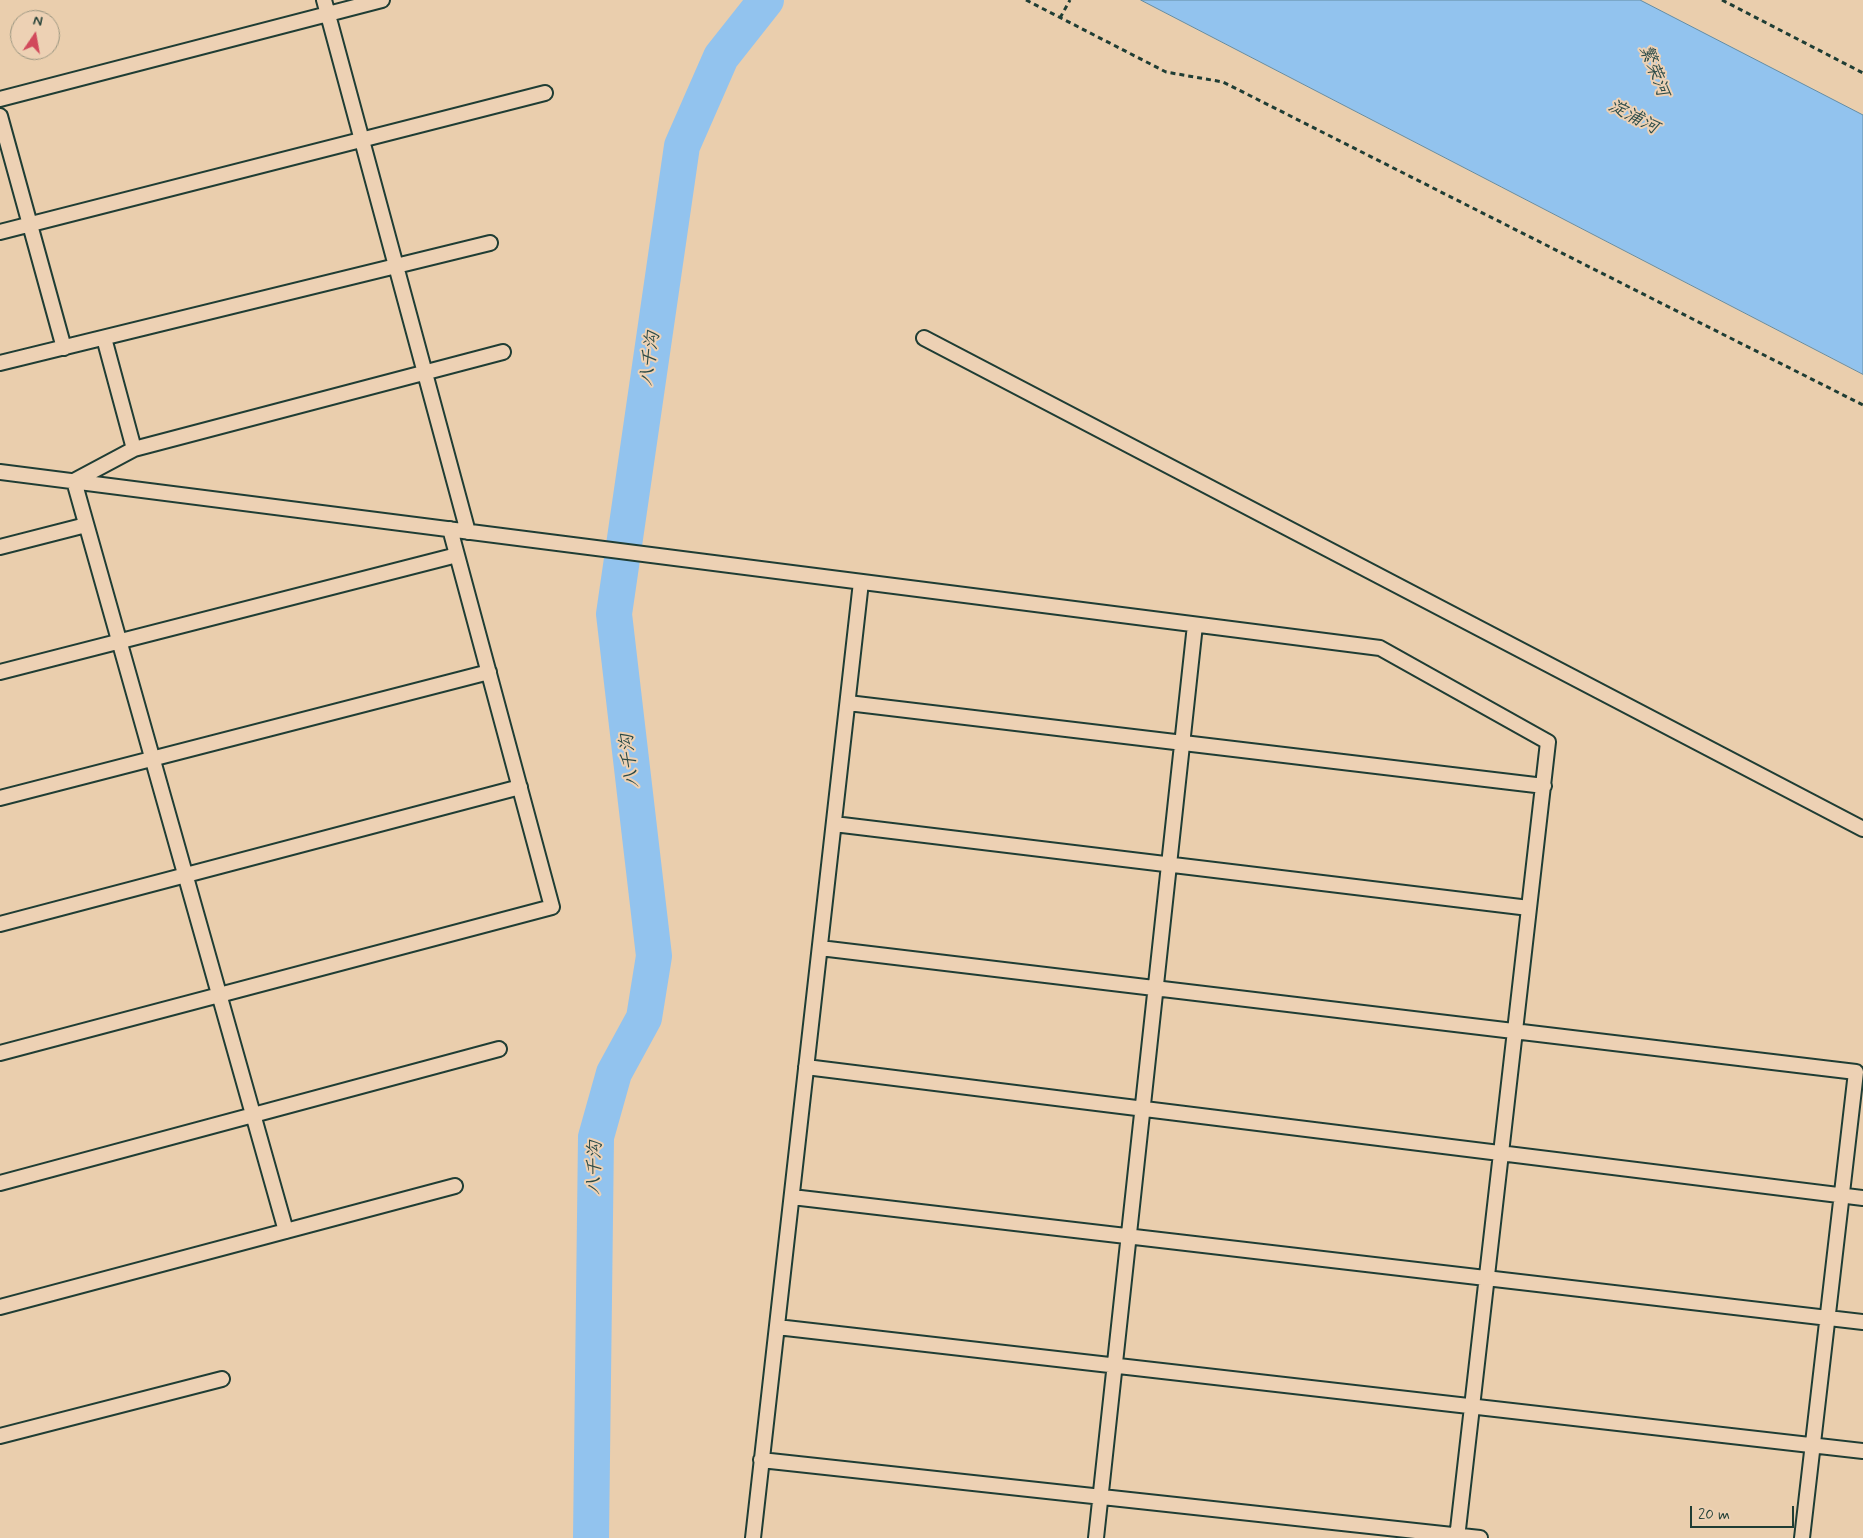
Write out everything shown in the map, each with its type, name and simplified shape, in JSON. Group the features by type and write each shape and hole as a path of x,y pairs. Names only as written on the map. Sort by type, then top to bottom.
{"lane":[{"path":"324,0 468,532"},
{"path":"0,99 382,0"},
{"path":"0,232 545,93"},
{"path":"0,116 64,348"},
{"path":"0,363 490,243"},
{"path":"104,338 134,449"},
{"path":"924,338 1863,829"},
{"path":"74,481 134,449 503,352"},
{"path":"0,472 1380,648 1548,742 1457,1537"},
{"path":"74,481 286,1230"},
{"path":"0,546 86,525"},
{"path":"0,1053 552,907 450,530"},
{"path":"0,672 457,554"},
{"path":"753,1538 861,582"},
{"path":"1096,1538 1195,625"},
{"path":"0,798 489,672"},
{"path":"848,703 1544,786"},
{"path":"0,924 520,787"},
{"path":"834,824 1529,908"},
{"path":"820,948 1856,1072 1802,1538"},
{"path":"0,1183 499,1049"},
{"path":"806,1067 1863,1198"},
{"path":"0,1307 454,1186"},
{"path":"792,1196 1863,1322"},
{"path":"777,1327 1863,1451"},
{"path":"0,1436 222,1379"},
{"path":"762,1460 1480,1538"}],"path":[{"path":"1026,0 1166,72 1224,82 1863,404"},
{"path":"1060,18 1070,0"},
{"path":"1722,0 1863,73"}],"water":[{"path":"1141,0 1640,0 1863,115 1863,374"}],"waterway":[{"name":"八千沟","path":"591,1538 596,1137 614,1073 644,1018 654,956 614,614 682,146 721,57 766,0"}],"water label":[{"name":"繁荣河","path":"1653,71"},
{"name":"淀浦河","path":"1633,118"}]}
